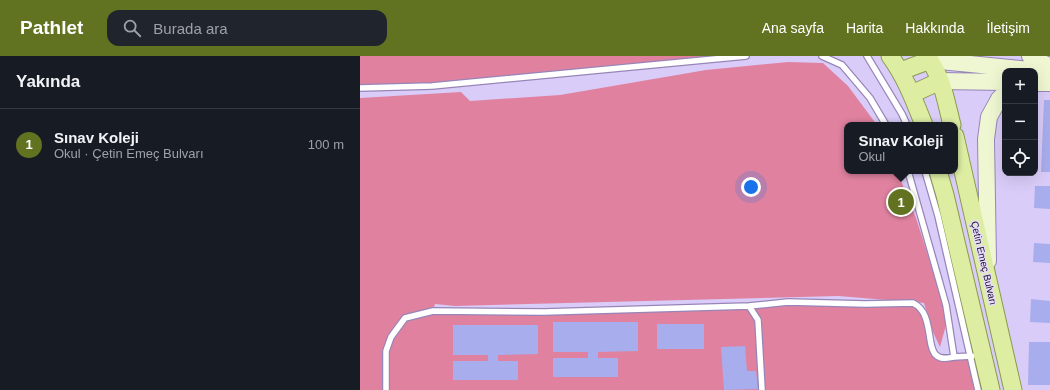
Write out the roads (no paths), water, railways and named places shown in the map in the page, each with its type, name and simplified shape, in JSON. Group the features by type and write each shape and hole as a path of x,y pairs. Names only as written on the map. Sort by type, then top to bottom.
{"main road":[{"path":"890,56 901,71 923,122"},
{"path":"1030,56 1050,67"},
{"path":"901,71 928,58 1050,72"},
{"path":"928,58 940,81 951,122"},
{"path":"912,94 940,81 1002,82"},
{"path":"1038,83 1050,83"},
{"path":"988,282 986,139 989,117 1002,96"},
{"name":"Çetin Emeç Bulvarı","path":"958,149 1013,390"},
{"path":"939,174 945,195 976,356 991,390"}],"lane":[{"path":"360,88 432,86 746,56"},
{"path":"822,56 842,65 870,98 884,122"},
{"path":"866,56 906,122"},
{"path":"909,174 946,305 954,357"},
{"path":"926,174 976,356 978,390"},
{"path":"386,390 386,351 390,337 405,318 433,311 544,312 749,306 788,302 865,304 913,303 920,306 924,312 932,350 936,356 942,358 976,356"},
{"path":"749,306 758,320 762,390"}],"place":[{"name":"Sınav Koleji","path":"901,202"}]}
